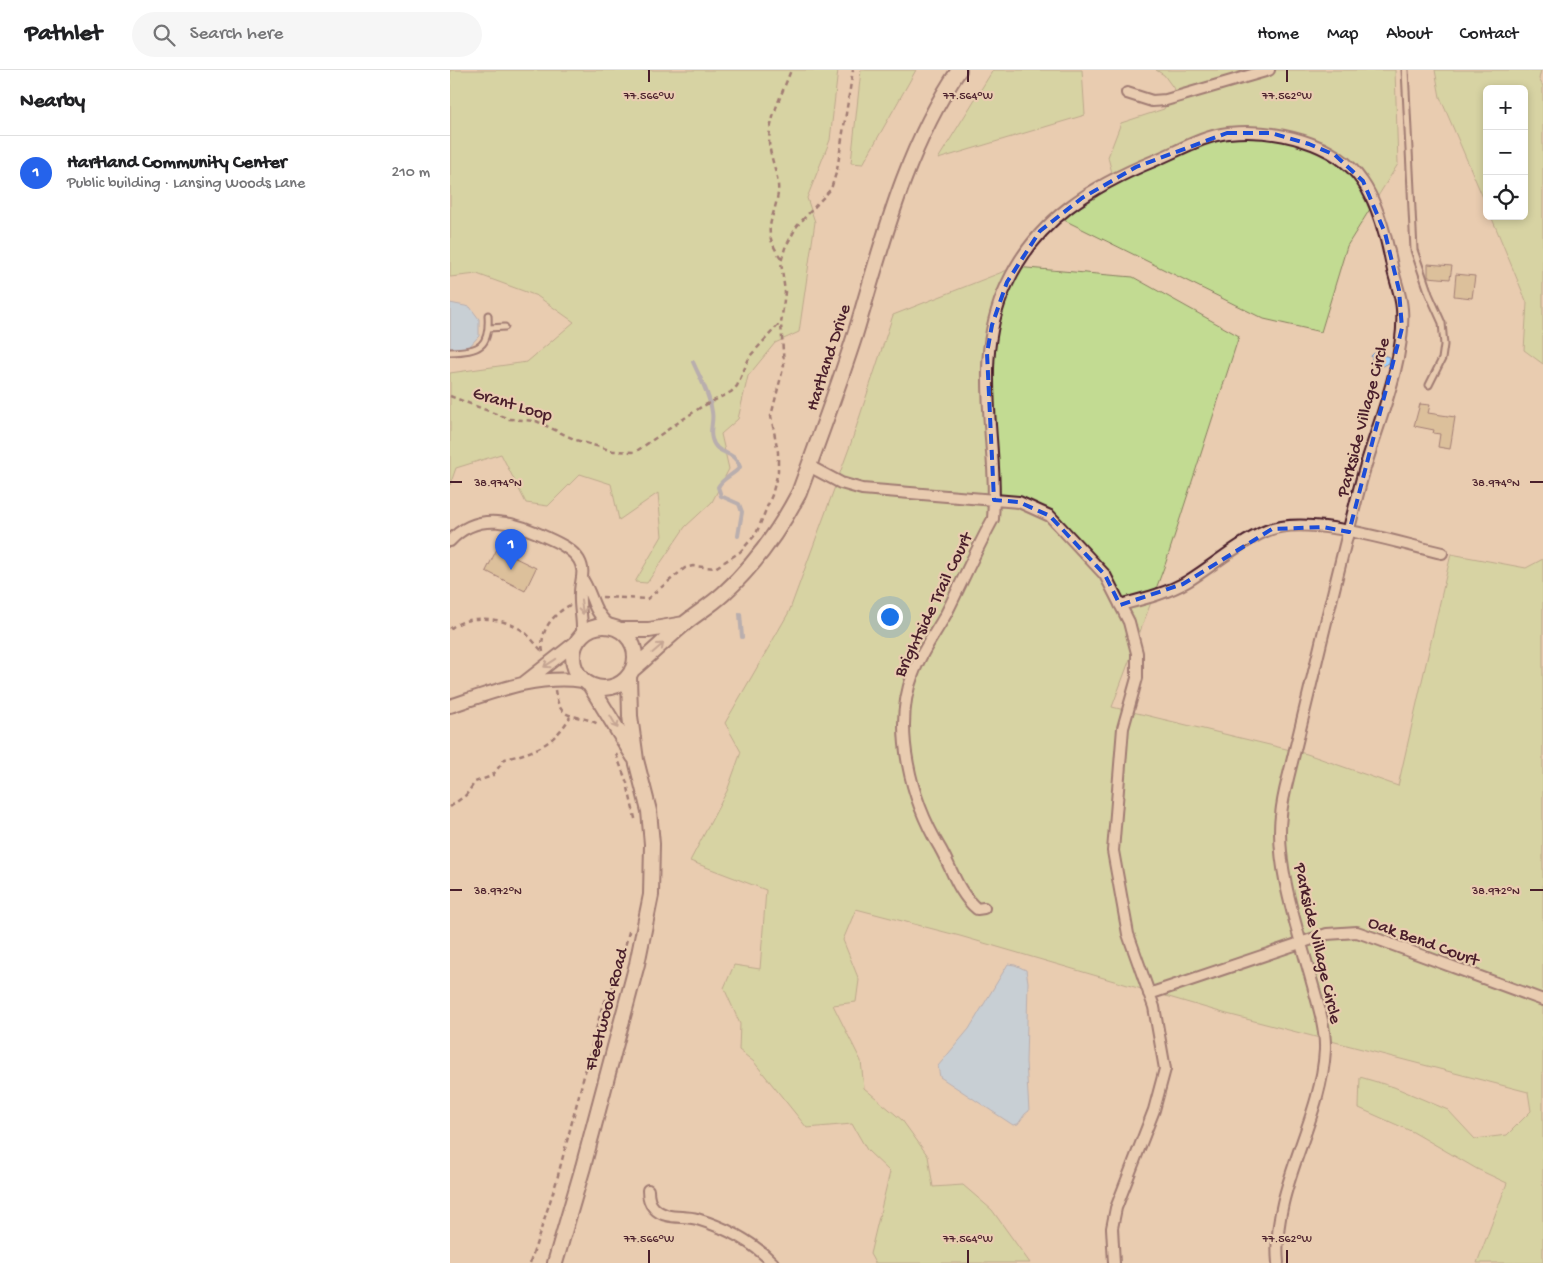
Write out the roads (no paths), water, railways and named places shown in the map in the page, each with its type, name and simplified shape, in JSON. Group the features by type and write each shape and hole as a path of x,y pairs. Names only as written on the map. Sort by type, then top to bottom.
{"main road":[{"name":"Hartland Drive","path":"586,683 602,688 612,687 630,673 684,624 723,594 760,554 789,511 809,466 844,368 890,220 912,160 947,88 958,70"},
{"name":"Hartland Drive","path":"578,639 595,627 649,630 684,624"},
{"path":"615,628 633,646 635,656 630,673"},
{"path":"578,639 573,663 586,683"},
{"name":"Fleetwood Road","path":"555,1263 584,1167 637,964 651,895 652,844 648,811 636,760 630,716 630,673"},
{"name":"Fleetwood Road","path":"586,683 636,760"}],"street":[{"path":"1127,93 1152,101 1166,100 1269,70"},
{"name":"Parkside Village Circle","path":"994,500 988,424 987,353 998,305 1024,252 1040,231 1091,193 1136,167 1211,137 1248,132 1271,133 1309,144 1335,155 1362,181 1379,215 1399,290 1402,328 1396,366 1349,532 1280,817 1285,879 1320,1017 1325,1046 1320,1080 1280,1211 1276,1238 1278,1263"},
{"path":"809,466 841,483 862,489 1019,502 1050,516 1105,575 1128,622 1137,653 1137,678 1123,728 1113,850 1128,934 1149,994 1163,1051 1165,1069 1154,1110 1116,1208 1112,1228 1114,1263"},
{"name":"Brightside Trail Court","path":"984,908 977,909 969,902 953,877 930,829 919,803 909,766 904,722 906,699 912,674 926,645 942,620 993,519 994,500"},
{"path":"450,541 467,527 480,522 512,522 565,546 578,559 583,580 589,590 590,599 596,612 615,628"},
{"path":"1120,605 1144,599 1183,584 1249,541 1272,529 1323,527 1442,553"},
{"path":"578,639 583,614 580,592 583,580"},
{"name":"Hartland Drive","path":"524,683 578,639"},
{"name":"Hartland Drive","path":"450,706 524,683 561,678 586,683"},
{"name":"Oak Bend Court","path":"1149,994 1327,934 1357,932 1543,1000"},
{"path":"648,1190 648,1199 654,1208 669,1216 697,1219 730,1232 760,1249 773,1263"}],"lane":[{"path":"1405,70 1414,250 1428,294 1442,323 1444,345 1442,359 1428,385"},
{"path":"450,352 477,349 485,343 489,328 488,315"},
{"path":"489,328 505,327"}],"water":[{"path":"450,303 470,307 479,319 479,336 467,349 450,349"},
{"path":"1374,353 1390,357 1389,363 1383,366 1373,361 1371,356"},
{"path":"1008,964 1026,970 1028,982 1026,1062 1029,1111 1018,1124 1013,1125 940,1077 938,1066 969,1029"}],"waterway":[{"path":"693,362 711,406 711,436 714,445 733,457 740,467 718,487 721,496 739,504 742,512 738,536"},
{"path":"740,614 742,637"}],"place":[{"name":"Hartland Community Center","path":"511,570"}]}
